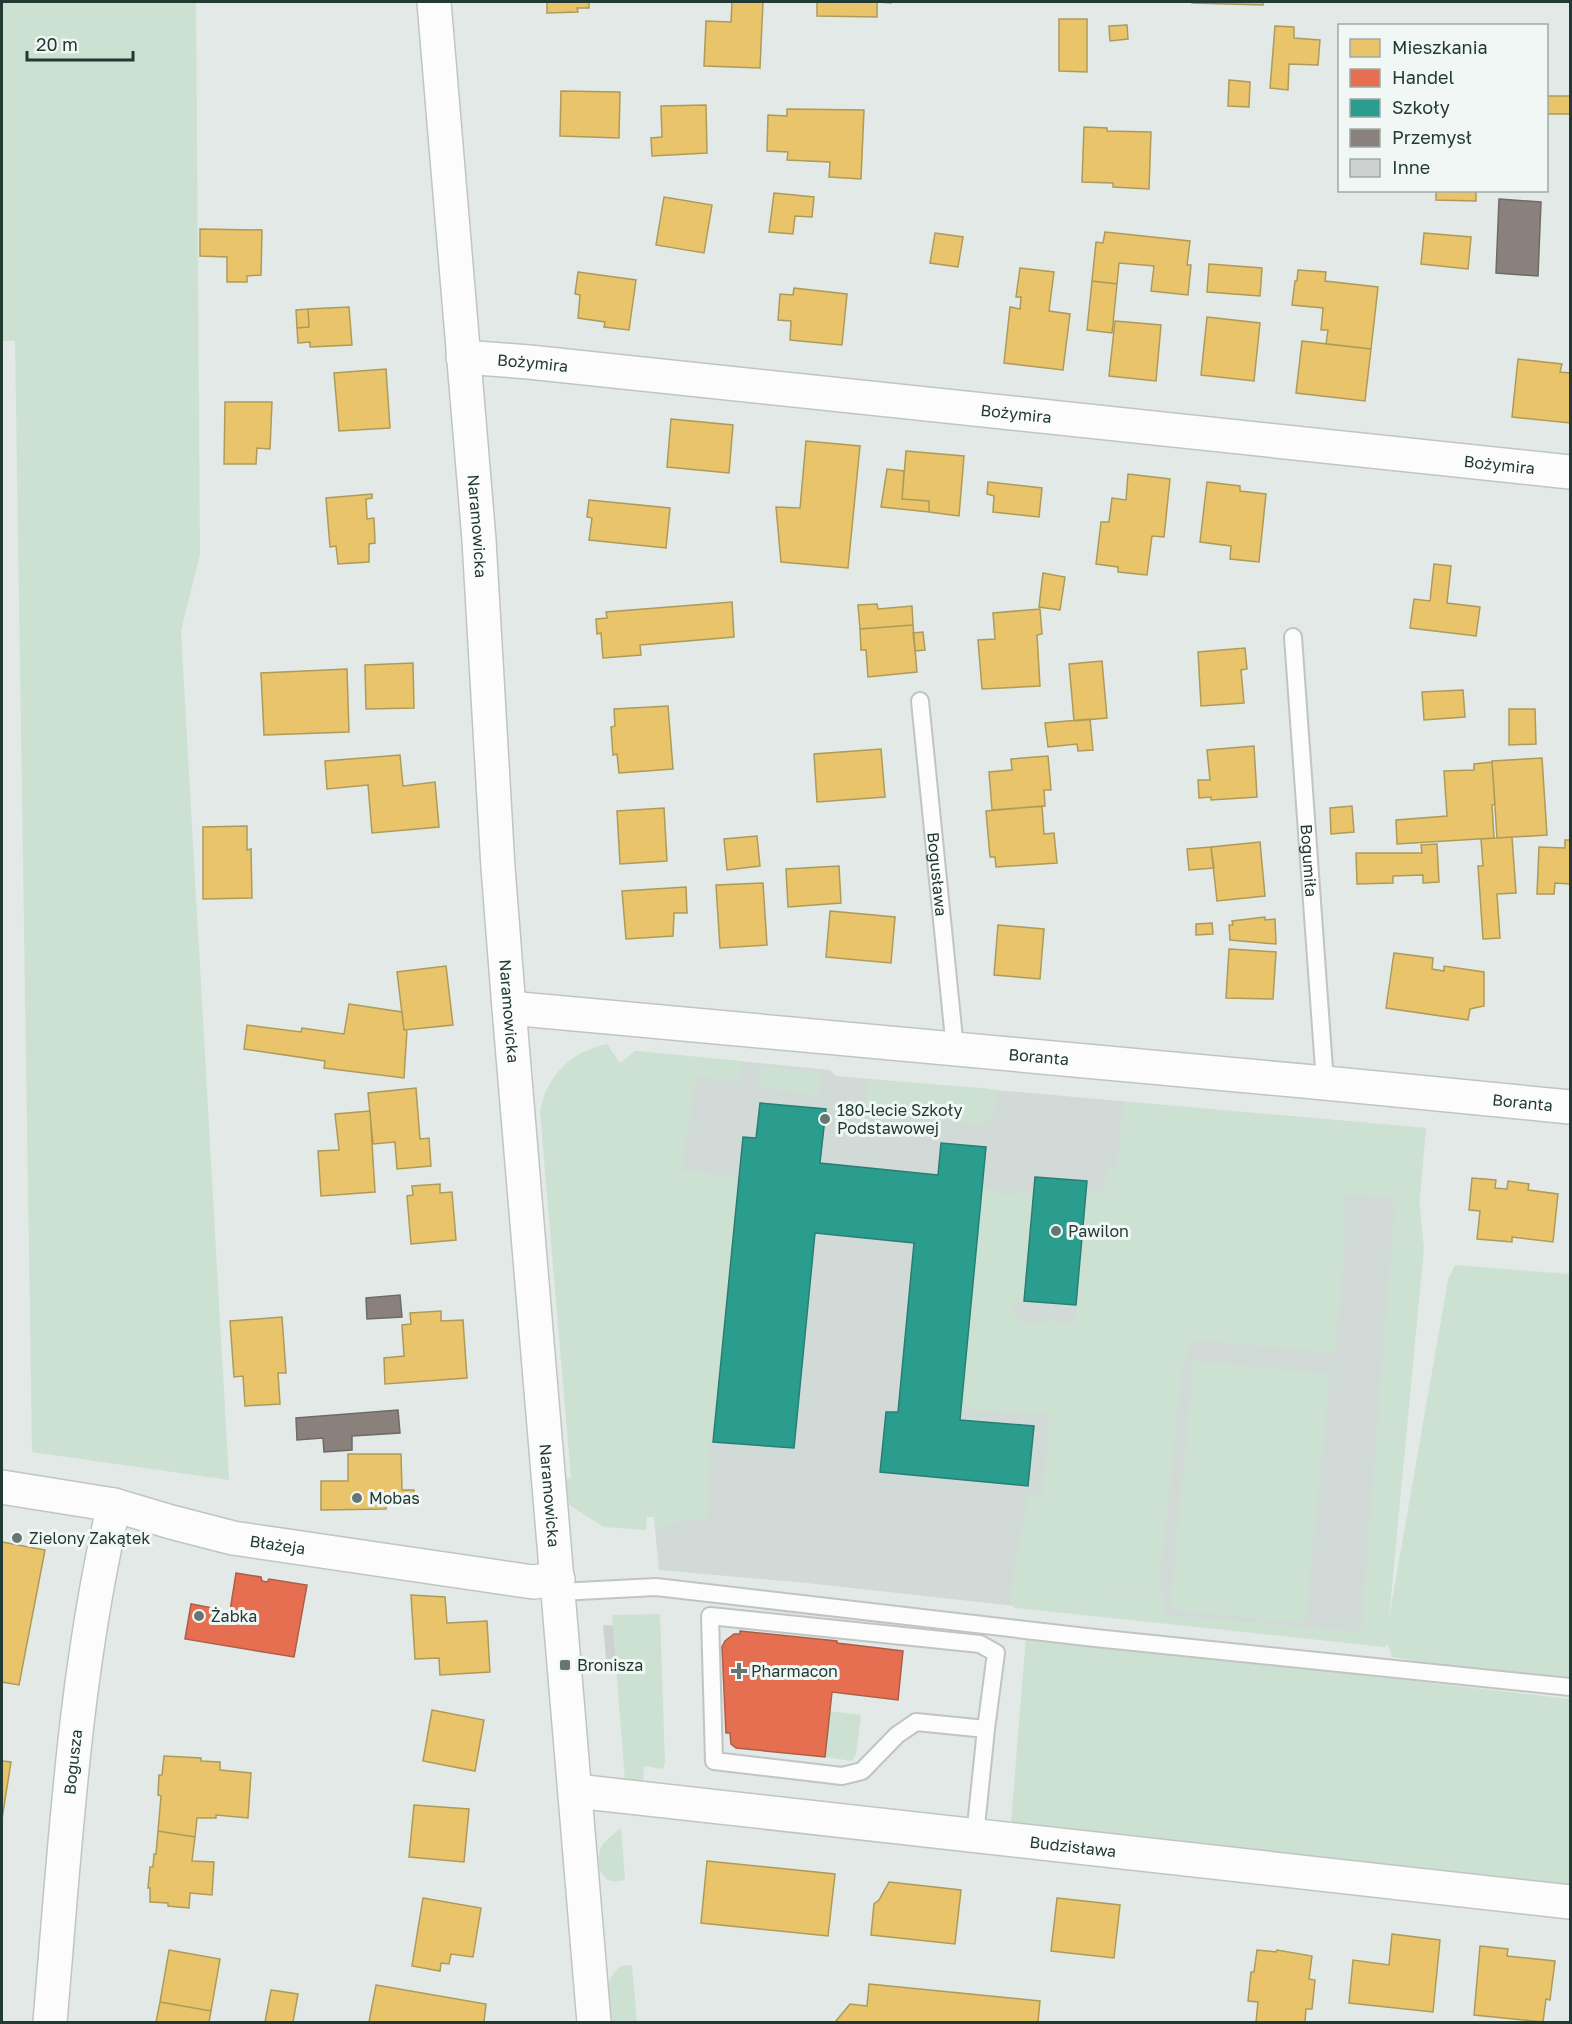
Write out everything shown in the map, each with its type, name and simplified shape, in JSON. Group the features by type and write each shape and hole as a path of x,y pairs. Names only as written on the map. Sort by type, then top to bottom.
{"street":[{"name":"Naramowicka","path":"434,2 479,540 508,1008 594,2022"},
{"name":"Bożymira","path":"464,357 541,363 1570,472"},
{"name":"Boranta","path":"508,1008 1570,1107"},
{"name":"Błażeja","path":"2,1487 114,1505 212,1534 558,1585"},
{"name":"Bogusza","path":"50,2022 74,1735 114,1505"},
{"name":"Budzisława","path":"576,1791 1570,1902"}],"lane":[{"name":"Bogumiła","path":"1293,637 1325,1083"},
{"name":"Bogusława","path":"920,701 955,1049"},
{"path":"558,1585 656,1587 1095,1638 1570,1687"},
{"path":"975,1836 996,1653 980,1644 710,1616 714,1761 842,1776 862,1771 897,1735 916,1722 986,1729"}],"shaded area":[{"path":"635,1051 830,1070 836,1076 1426,1128 1394,1487 1386,1647 807,1583 659,1570 654,1517"}],"green space":[{"path":"2,2 196,2 200,555 181,631 229,1480 32,1452 15,341 2,341"},
{"path":"607,1044 620,1063 635,1051 741,1061 739,1082 696,1076 681,1170 736,1177 738,1190 717,1404 709,1444 708,1518 680,1521 655,1528 654,1517 647,1517 646,1530 604,1527 569,1505 566,1479 571,1478 540,1113 548,1088 562,1068 582,1053"},
{"path":"759,1067 820,1072 819,1096 762,1087"},
{"path":"868,1080 983,1088 998,1091 998,1104 992,1111 988,1125 864,1114"},
{"path":"1124,1102 1426,1128 1419,1198 1424,1248 1389,1618 1448,1280 1455,1265 1570,1274 1570,1682 1488,1673 1392,1657 1387,1643 1386,1647 1015,1608 1009,1600 1029,1491 1032,1495 1041,1497 1049,1435 1049,1414 961,1409 982,1188 1004,1194 1033,1193 1027,1301 1013,1303 1017,1320 1032,1323 1056,1321 1075,1324 1086,1192 1104,1191 1107,1168 1117,1169","holes":["1345,1194 1393,1197 1394,1216 1361,1632 1164,1615 1164,1591 1097,1582 1159,1588 1182,1366 1192,1340 1335,1352 1344,1250"]},
{"path":"1194,1361 1330,1374 1305,1623 1170,1610"},
{"path":"660,1614 665,1764 663,1769 644,1766 643,1783 625,1781 612,1615"},
{"path":"1026,1636 1570,1699 1570,1888 1011,1822"},
{"path":"829,1711 861,1715 856,1754 852,1761 825,1757"},
{"path":"621,1828 625,1880 611,1881 603,1876 599,1867 600,1852 603,1844"},
{"path":"632,1965 637,2022 610,2022 608,1991 611,1977 621,1966"}],"building: Mieszkania":[{"path":"547,2 589,2 589,8 577,8 578,12 547,13"},
{"path":"732,2 763,2 760,68 704,66 706,21 731,22"},
{"path":"817,2 877,2 877,17 817,16"},
{"path":"1263,2 1263,5 1192,3"},
{"path":"1059,19 1087,19 1087,72 1059,71"},
{"path":"1127,25 1128,39 1110,41 1109,26"},
{"path":"1275,26 1294,27 1294,38 1320,40 1318,65 1289,64 1288,90 1270,88"},
{"path":"1229,80 1250,82 1249,107 1228,106"},
{"path":"561,91 620,92 619,138 560,136"},
{"path":"1548,96 1570,96 1570,114 1548,114"},
{"path":"706,105 707,153 652,156 651,138 662,137 661,106"},
{"path":"787,109 864,110 861,179 829,177 830,162 787,160 788,152 767,151 768,115 787,116"},
{"path":"1084,127 1107,128 1107,131 1151,132 1149,189 1113,187 1113,183 1082,182"},
{"path":"1436,192 1476,192 1476,201 1436,200"},
{"path":"774,193 814,197 812,217 795,216 793,234 769,232"},
{"path":"664,197 712,205 704,253 656,245"},
{"path":"200,229 262,230 261,275 247,276 247,282 227,282 227,257 200,256"},
{"path":"1105,232 1190,241 1187,265 1191,265 1188,295 1151,291 1154,266 1119,263 1117,284 1092,281 1096,242 1103,243"},
{"path":"935,233 963,237 958,267 930,263"},
{"path":"1424,233 1471,237 1468,269 1421,264"},
{"path":"1209,264 1262,268 1260,296 1207,292"},
{"path":"1020,268 1054,272 1049,311 1070,314 1063,370 1004,363 1010,307 1020,309 1021,297 1016,297"},
{"path":"1298,270 1326,272 1325,281 1378,287 1371,349 1326,344 1328,330 1321,330 1323,308 1292,305"},
{"path":"578,272 636,280 629,330 604,327 605,322 578,318 580,295 575,294"},
{"path":"1092,281 1117,284 1112,333 1087,330"},
{"path":"794,288 847,294 842,345 790,340 791,321 778,320 780,294 793,295"},
{"path":"349,307 352,345 310,347 310,342 298,343 297,328 309,327 308,309"},
{"path":"308,309 309,327 297,328 296,310"},
{"path":"1207,317 1260,323 1254,381 1201,375"},
{"path":"1115,321 1161,325 1156,381 1109,376"},
{"path":"1302,341 1371,349 1365,401 1296,393"},
{"path":"1518,359 1562,364 1560,372 1570,373 1570,423 1512,417"},
{"path":"386,369 390,428 339,431 334,373"},
{"path":"225,402 272,402 270,449 257,448 256,464 224,464"},
{"path":"671,419 733,425 729,473 667,467"},
{"path":"806,441 860,446 848,568 781,562 776,507 800,508"},
{"path":"906,451 964,456 959,516 929,512 929,501 902,499"},
{"path":"887,469 904,471 902,499 929,501 929,512 881,507"},
{"path":"1128,474 1170,479 1164,537 1152,536 1147,575 1118,572 1118,567 1096,564 1101,522 1109,522 1112,498 1126,500"},
{"path":"988,482 1042,488 1039,517 993,512 994,496 987,494"},
{"path":"1207,482 1240,486 1240,491 1266,494 1259,562 1230,559 1231,546 1200,542"},
{"path":"372,494 372,498 366,499 367,519 374,518 375,543 369,544 369,562 338,564 336,546 330,547 326,498"},
{"path":"589,500 670,508 666,548 589,540 592,518 587,517"},
{"path":"1434,564 1451,566 1447,603 1480,607 1476,636 1410,628 1414,599 1430,601"},
{"path":"1043,573 1065,577 1060,610 1039,607"},
{"path":"732,602 734,637 640,645 641,655 603,658 601,633 597,634 596,619 607,618 606,612"},
{"path":"877,604 878,609 912,606 913,625 860,629 858,605"},
{"path":"1040,609 1042,634 1037,635 1040,686 982,689 978,640 995,639 993,613"},
{"path":"913,625 917,672 868,677 866,650 861,650 860,629"},
{"path":"923,632 925,650 915,651 913,633"},
{"path":"1245,648 1247,669 1241,670 1244,703 1201,706 1198,652"},
{"path":"1102,661 1107,718 1074,721 1069,664"},
{"path":"413,663 414,708 366,709 365,665"},
{"path":"347,669 349,732 264,735 261,673"},
{"path":"1463,690 1465,717 1424,720 1422,692"},
{"path":"668,706 673,769 619,773 617,754 613,755 611,727 615,726 614,709"},
{"path":"1509,709 1535,709 1536,744 1509,745"},
{"path":"1090,719 1093,750 1078,751 1077,744 1048,747 1045,723"},
{"path":"1254,746 1257,797 1211,800 1211,797 1199,798 1198,780 1210,780 1207,750"},
{"path":"881,749 885,797 817,802 814,754"},
{"path":"400,755 403,786 435,782 439,827 372,833 368,785 327,789 325,761"},
{"path":"1048,756 1051,790 1044,790 1045,806 992,810 989,772 1012,770 1011,759"},
{"path":"1542,758 1547,835 1497,838 1492,761"},
{"path":"1492,762 1495,804 1492,805 1494,838 1397,844 1396,820 1447,816 1444,771 1474,770 1474,764"},
{"path":"1042,806 1044,834 1054,833 1057,863 996,867 995,857 990,857 986,811"},
{"path":"1352,806 1354,832 1331,834 1330,808"},
{"path":"664,808 667,861 620,864 617,811"},
{"path":"247,826 247,850 251,849 252,898 203,899 203,827"},
{"path":"757,836 760,866 727,870 724,839"},
{"path":"1512,837 1516,893 1497,894 1500,938 1483,939 1478,866 1483,866 1481,839"},
{"path":"1565,840 1570,840 1570,884 1555,883 1554,894 1537,894 1539,847 1565,848"},
{"path":"1260,842 1265,896 1217,901 1211,847"},
{"path":"1437,844 1439,882 1423,883 1423,875 1393,876 1393,883 1357,884 1356,853 1422,853 1421,845"},
{"path":"1211,847 1214,868 1189,870 1187,849"},
{"path":"839,866 841,903 788,907 786,869"},
{"path":"763,883 767,945 720,948 716,885"},
{"path":"686,887 687,913 674,913 673,936 626,939 622,891"},
{"path":"830,911 895,917 891,963 826,957"},
{"path":"1265,917 1265,920 1275,919 1276,944 1230,940 1229,925 1233,925 1232,921"},
{"path":"1212,923 1213,934 1196,935 1196,924"},
{"path":"998,925 1044,929 1040,979 994,975"},
{"path":"1229,949 1276,952 1273,999 1226,998"},
{"path":"1394,953 1433,958 1432,969 1444,971 1444,966 1484,972 1484,1006 1470,1009 1468,1020 1386,1008"},
{"path":"446,966 453,1025 404,1030 397,972"},
{"path":"349,1004 402,1012 404,1030 407,1030 404,1078 324,1068 325,1061 244,1049 247,1025 301,1032 302,1028 344,1034"},
{"path":"416,1088 420,1139 429,1138 431,1166 397,1169 395,1142 373,1144 368,1093"},
{"path":"370,1111 375,1192 321,1196 318,1151 339,1150 335,1114"},
{"path":"1472,1178 1496,1180 1495,1188 1507,1189 1508,1181 1529,1184 1528,1190 1558,1194 1553,1242 1512,1237 1512,1242 1477,1239 1480,1211 1469,1210"},
{"path":"440,1184 440,1193 452,1192 456,1240 411,1244 407,1196 413,1195 412,1186"},
{"path":"441,1311 441,1321 463,1320 467,1378 385,1384 384,1358 404,1356 402,1325 411,1324 410,1313"},
{"path":"282,1317 286,1373 278,1373 280,1404 245,1406 243,1376 234,1377 230,1321"},
{"path":"348,1454 401,1454 402,1490 414,1490 414,1505 386,1505 386,1509 321,1510 321,1481 348,1481"},
{"path":"2,1542 45,1550 19,1685 2,1682"},
{"path":"411,1595 445,1597 447,1623 487,1621 490,1672 440,1675 439,1658 415,1659"},
{"path":"432,1710 484,1720 475,1771 423,1761"},
{"path":"164,1756 201,1758 201,1761 220,1762 220,1770 251,1773 248,1818 216,1815 216,1818 197,1818 195,1837 158,1831 161,1796 158,1795 159,1775 162,1775"},
{"path":"2,1761 11,1762 2,1819"},
{"path":"414,1805 469,1809 464,1862 409,1857"},
{"path":"158,1831 195,1837 192,1861 214,1862 212,1895 190,1893 189,1908 150,1902 150,1888 148,1888 150,1867 153,1867 154,1854 156,1854"},
{"path":"707,1861 835,1874 828,1936 701,1923"},
{"path":"889,1882 961,1890 955,1944 871,1935 874,1904 879,1900"},
{"path":"423,1898 481,1908 473,1957 451,1954 449,1964 441,1963 440,1971 412,1966"},
{"path":"1057,1898 1120,1905 1114,1958 1051,1951"},
{"path":"1392,1934 1440,1940 1433,2012 1349,2003 1353,1960 1389,1965"},
{"path":"1480,1946 1508,1949 1507,1956 1555,1961 1550,2000 1546,1999 1543,2022 1474,2015"},
{"path":"169,1950 220,1959 211,2011 160,2002"},
{"path":"1257,1950 1276,1952 1277,1950 1312,1956 1309,1979 1315,1980 1312,2009 1306,2009 1305,2022 1256,2022 1258,2002 1248,2001 1251,1972 1254,1972"},
{"path":"869,1984 1040,2001 1038,2022 835,2022 850,2004 867,2006"},
{"path":"376,1985 486,2004 484,2022 369,2022"},
{"path":"271,1990 298,1994 293,2022 265,2022"},
{"path":"160,2002 211,2011 209,2022 156,2022"}],"building: Handel":[{"path":"236,1573 261,1577 262,1581 267,1582 269,1579 307,1585 294,1657 185,1639 191,1604 218,1609 217,1615 229,1617"},
{"path":"740,1631 837,1641 837,1643 903,1651 898,1700 832,1692 825,1757 736,1748 731,1744 730,1733 726,1733 722,1647 725,1641 734,1634 740,1634"}],"building: Szkoły":[{"path":"760,1103 826,1109 820,1163 938,1175 941,1143 986,1147 960,1420 1034,1426 1028,1486 880,1472 886,1412 898,1412 914,1243 815,1233 794,1448 713,1442 743,1137 756,1138"},
{"name":"Pawilon","path":"1035,1177 1087,1181 1076,1305 1024,1301"}],"building: Przemysł":[{"path":"1499,199 1541,202 1538,276 1496,273"},
{"path":"400,1295 402,1317 367,1319 366,1298"},
{"path":"398,1410 400,1433 352,1436 352,1450 324,1452 323,1438 297,1440 296,1418"}],"building: Inne":[{"path":"604,1626 612,1626 615,1661 607,1661"}],"place":[{"name":"180-lecie Szkoły Podstawowej","path":"825,1119"},
{"name":"Pawilon","path":"1056,1231"},
{"name":"Mobas","path":"357,1498"},
{"name":"Zielony Zakątek","path":"17,1538"},
{"name":"Żabka","path":"199,1616"},
{"name":"Bronisza","path":"565,1665"},
{"name":"Pharmacon","path":"739,1671"}]}
